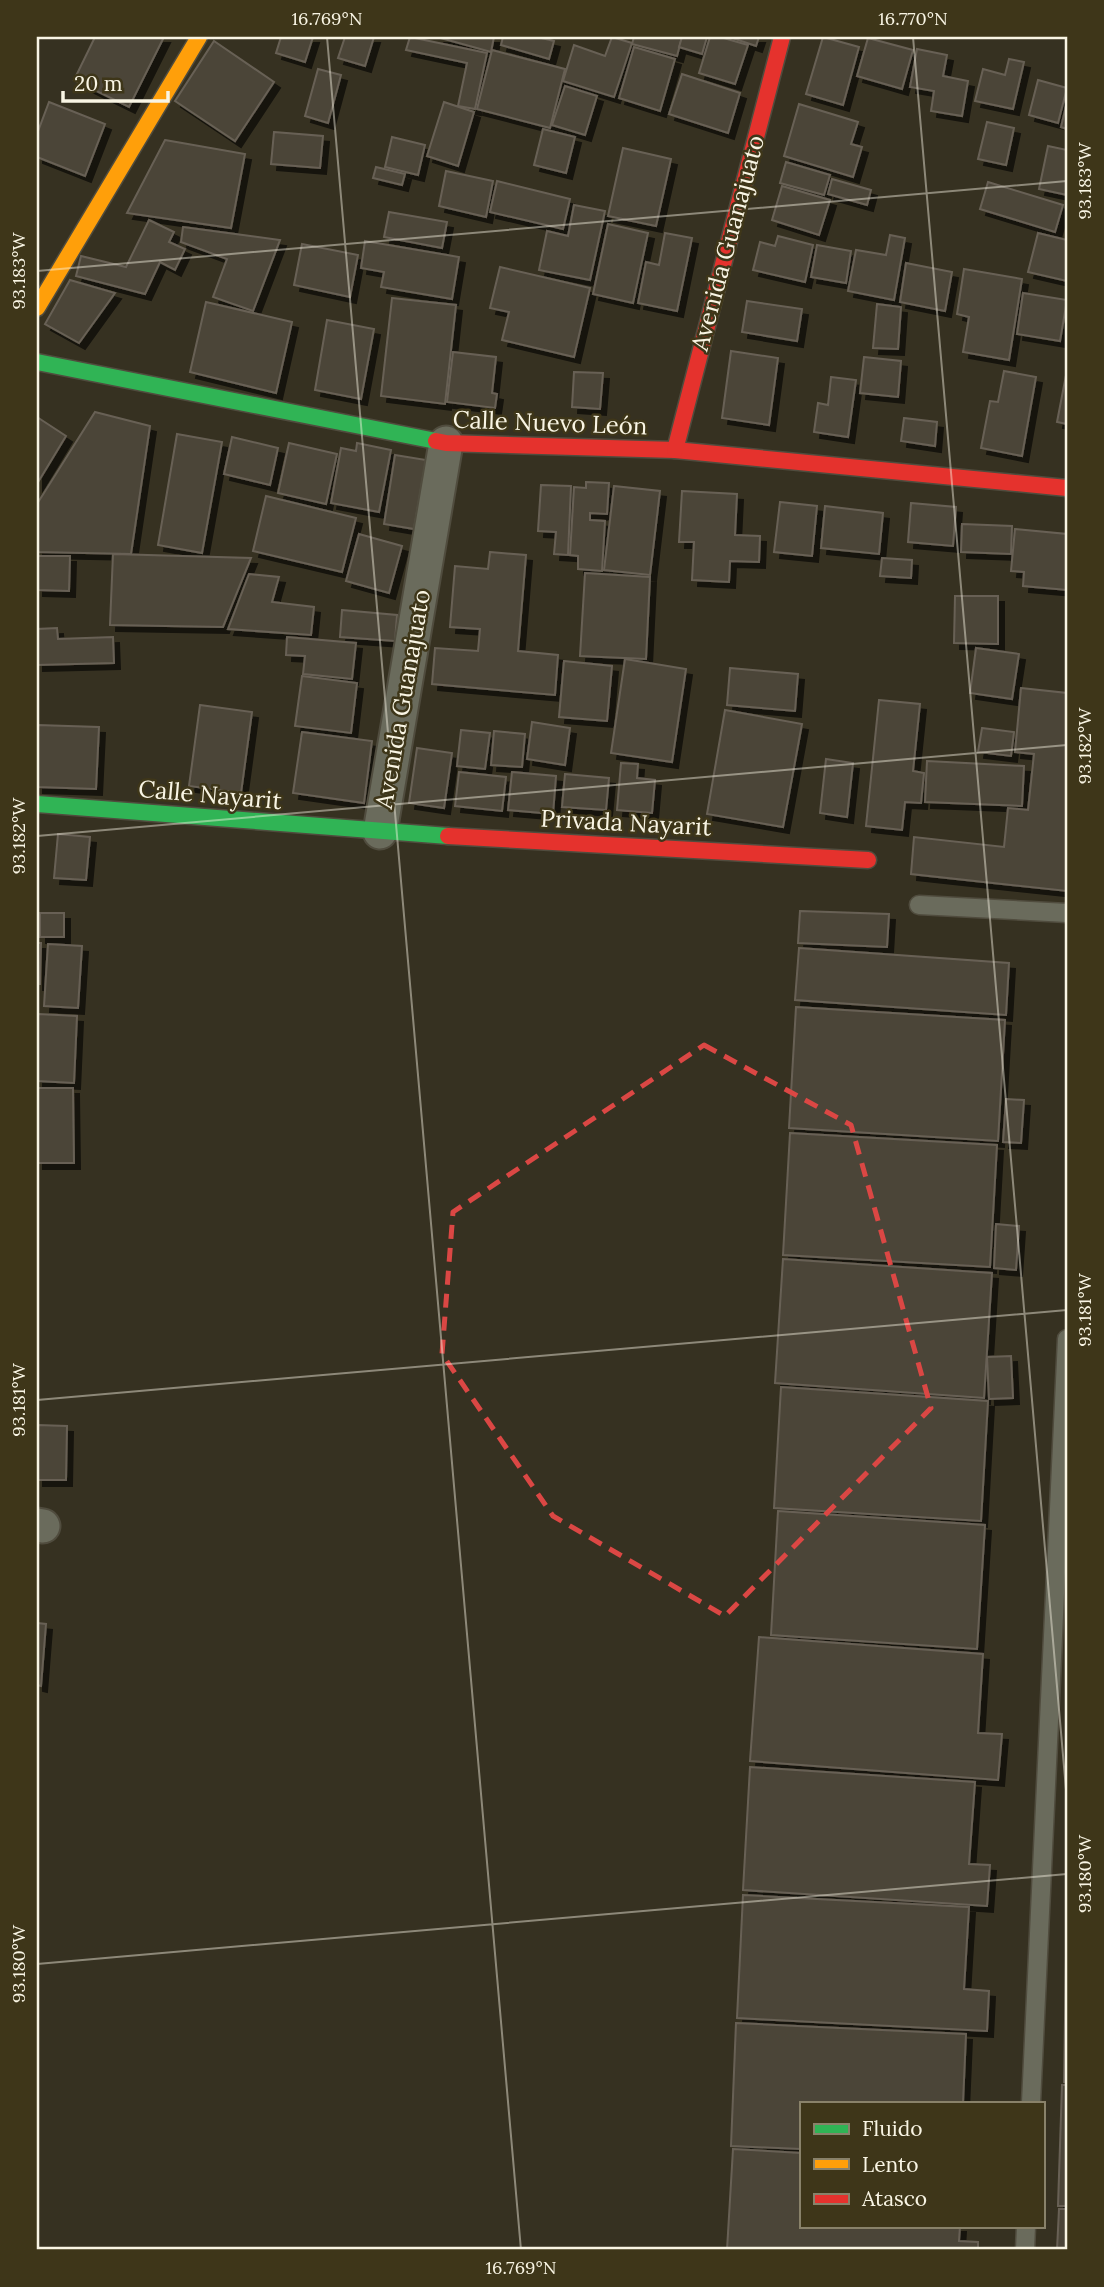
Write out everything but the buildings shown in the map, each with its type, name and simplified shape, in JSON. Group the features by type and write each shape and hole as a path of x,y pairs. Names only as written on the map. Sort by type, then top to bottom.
{"street":[{"path":"37,308 199,37"},
{"name":"Avenida Guanajuato","path":"675,450 782,37"},
{"name":"Calle Nuevo León","path":"37,362 446,443 675,450 1067,488"},
{"name":"Avenida Guanajuato","path":"380,832 446,443"},
{"name":"Calle Nayarit","path":"37,804 380,832"},
{"name":"Privada Nayarit","path":"380,832 868,860"}],"lane":[{"path":"919,905 1067,912"},
{"path":"1031,2102 1067,1339"},
{"path":"1025,2250 1026,2228"}],"highlighted area":[{"path":"704,1045 851,1125 931,1408 725,1616 553,1516 442,1354 453,1212"}],"traffic: fast":[{"path":"37,362 436,441"},
{"path":"37,804 448,836"}],"traffic: slow":[{"path":"37,308 199,37"}],"traffic: jam":[{"path":"675,450 782,37"},
{"path":"436,441 675,450 1067,488"},
{"path":"448,836 868,860"}]}
